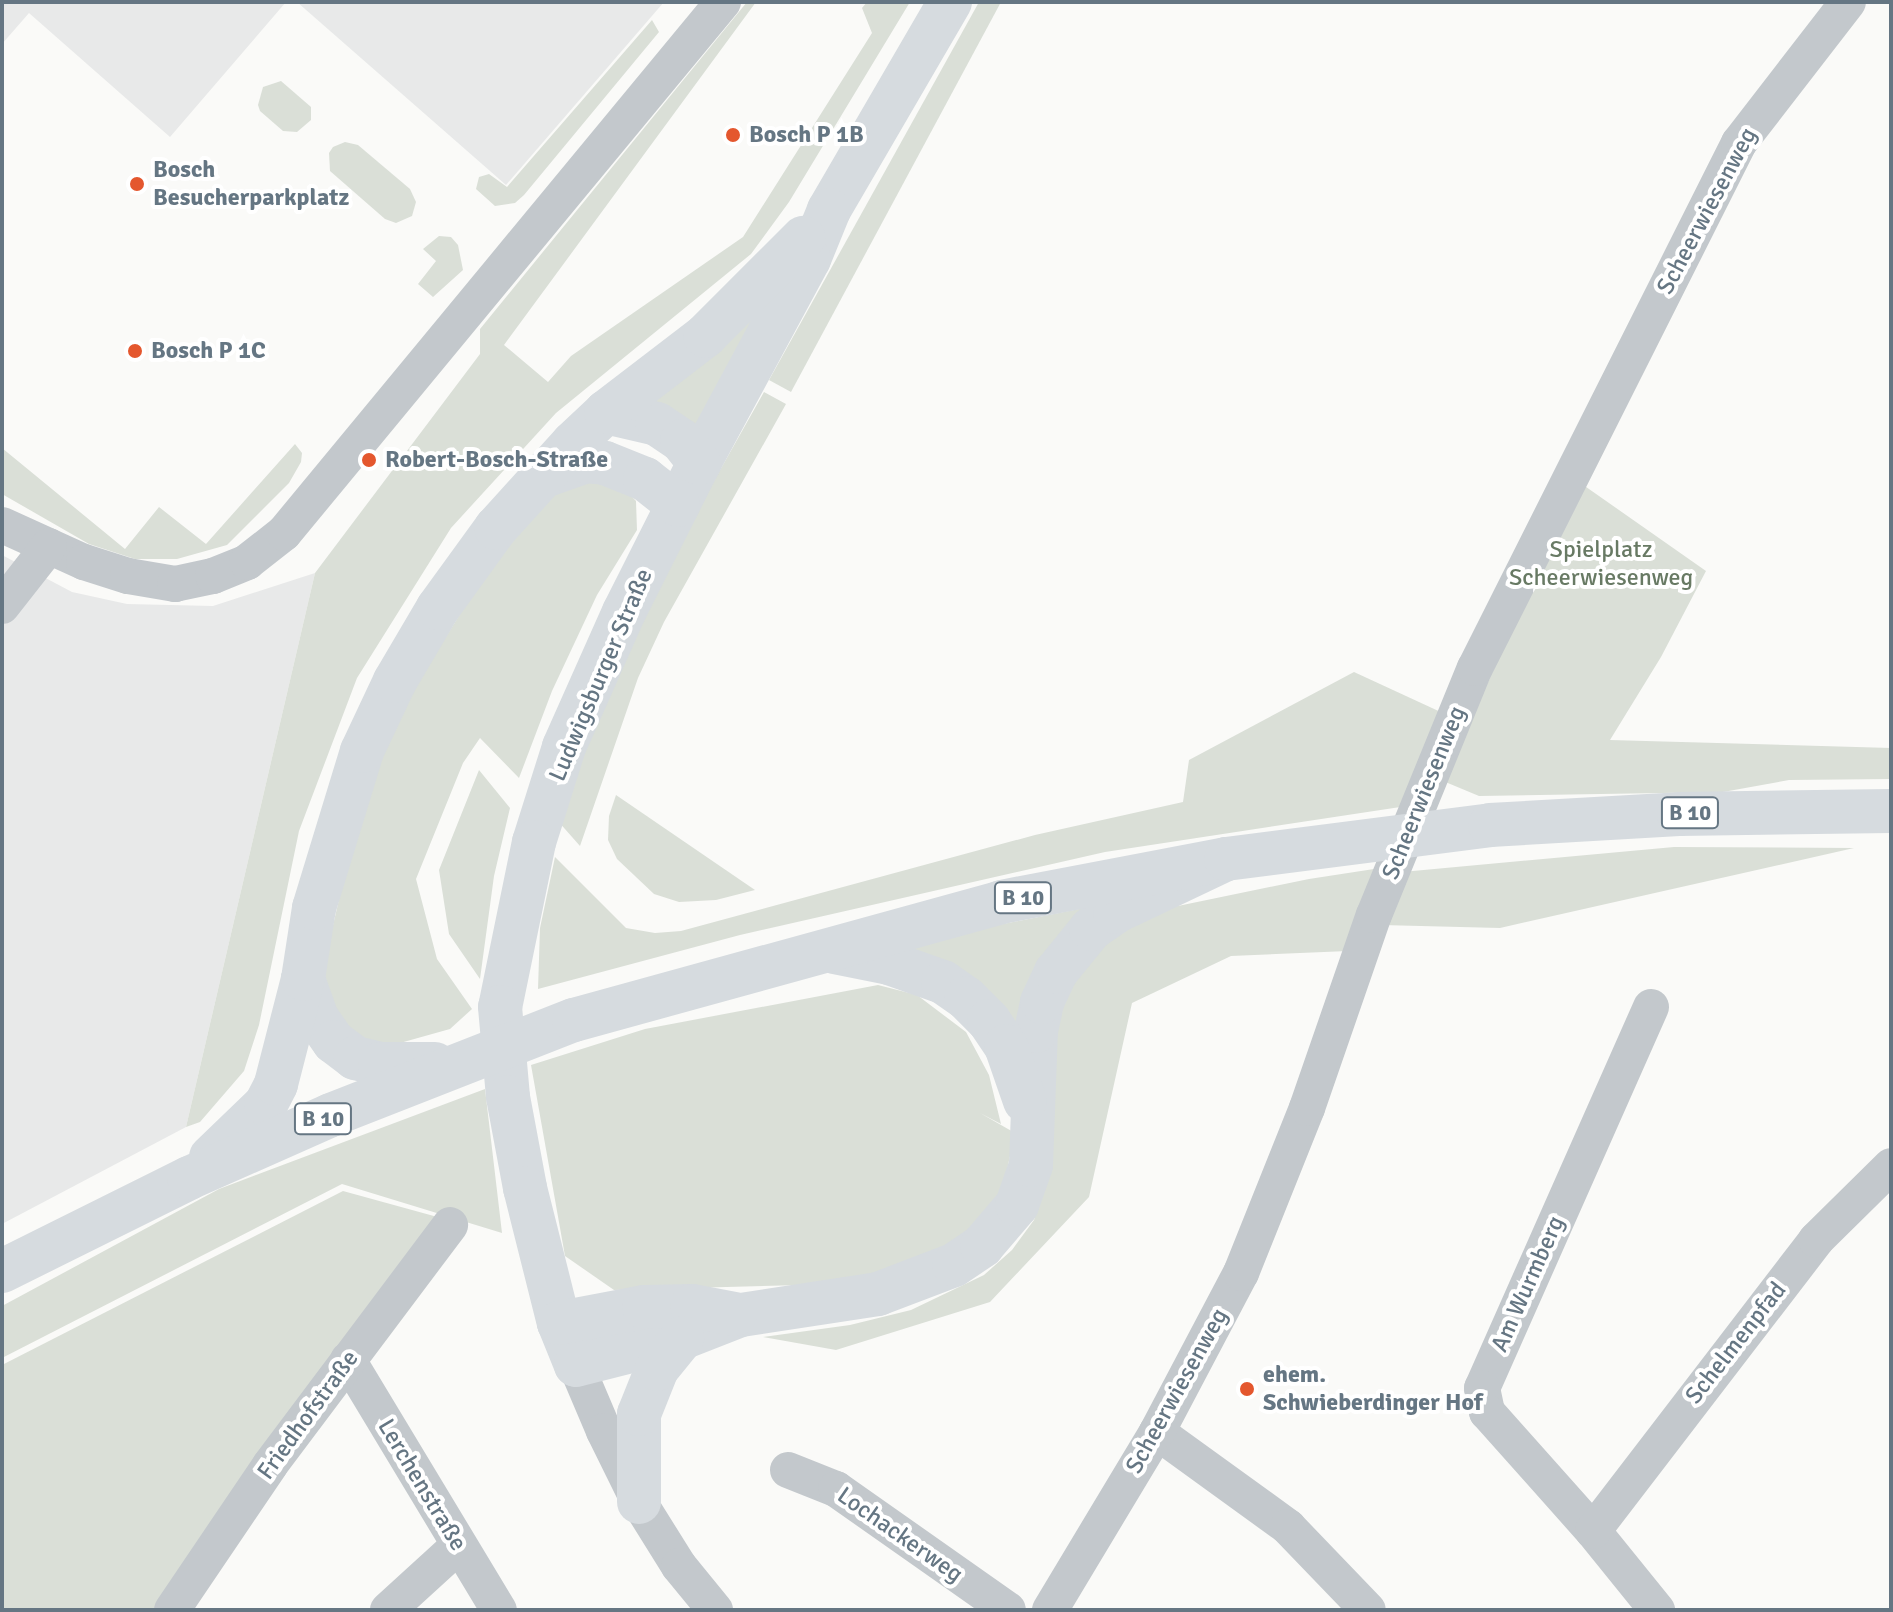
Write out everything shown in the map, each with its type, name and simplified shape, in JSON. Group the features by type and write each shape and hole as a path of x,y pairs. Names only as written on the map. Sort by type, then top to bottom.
{"main road":[{"name":"Ludwigsburger Straße","path":"576,1365 559,1323 525,1188 508,1097 500,1007 534,842 564,747 624,612 699,463 809,259 829,210 950,2"},
{"path":"189,1178 266,1104 276,1084 303,979 314,908 362,751 395,681 438,608 496,528 573,443 606,412 705,336 755,289 829,210"},
{"path":"606,412 657,424 682,441 699,463"},
{"path":"547,475 586,461 605,463 645,479 678,505"},
{"name":"B 10","path":"2,1271 189,1178 459,1064 574,1020 1001,902 1226,859 1490,825 1679,814 1891,811"},
{"path":"576,1365 682,1338 741,1315 878,1294 954,1265 982,1246 1017,1205 1031,1165 1036,1031 1042,1002 1072,948 1115,912 1226,859"},
{"path":"823,950 889,963 943,982 966,998 989,1021 1006,1046 1033,1134"},
{"path":"303,979 317,1018 334,1042 355,1058 380,1064 459,1064"},
{"path":"559,1323 644,1307 692,1306 741,1315"},
{"path":"639,1502 639,1414 657,1369 682,1338"}],"street":[{"path":"2,525 128,576 175,584 213,576 247,562 284,533 723,2"},
{"name":"Scheerwiesenweg","path":"1050,1610 1157,1432 1241,1273 1331,1044 1374,915 1475,668 1739,143 1848,2"},
{"path":"2,606 49,546"},
{"name":"Am Wurmberg","path":"1651,1007 1482,1388 1487,1412 1593,1531 1657,1610"},
{"name":"Schelmenpfad","path":"1593,1531 1816,1240 1891,1166"},
{"name":"Friedhofstraße","path":"172,1610 348,1360 450,1225"},
{"name":"Lerchenstraße","path":"348,1360 499,1610"},
{"name":"Ludwigsburger Straße","path":"576,1365 639,1502 679,1566 715,1610"},
{"path":"1157,1432 1288,1527 1368,1610"},
{"name":"Lochackerweg","path":"788,1470 836,1489 1008,1610"},
{"path":"388,1610 458,1546"}],"shaded area":[{"path":"2,2 286,2 170,137 29,13 2,44"},
{"path":"297,2 664,2 506,185"},
{"path":"2,555 72,592 127,604 213,606 315,573 186,1127 2,1224"}],"green space":[{"path":"747,2 756,2 504,345 548,382 571,356 743,237 872,33 862,8 867,2 910,2 789,202 751,254 556,413 451,528 357,678 299,831 259,1025 244,1071 200,1122 186,1127 315,573 480,354 480,329"},
{"path":"979,2 1001,2 791,392 769,380"},
{"path":"652,20 659,32 524,195 515,203 495,206 476,189 479,177 489,174 507,187"},
{"path":"281,81 311,107 311,120 297,132 283,131 260,111 258,105 263,87"},
{"path":"345,142 358,145 410,189 416,202 412,216 396,223 385,219 330,171 329,153 333,147"},
{"path":"829,210 699,463 630,415"},
{"path":"439,236 451,237 458,245 463,270 433,297 418,284 436,261 423,249"},
{"path":"764,392 786,404 664,622 638,678 580,846 557,820 639,614"},
{"path":"295,444 302,453 301,462 289,483 227,545 177,559 135,559 89,544 2,494 2,448 125,549 159,507 206,544"},
{"path":"575,472 615,479 636,501 637,530 597,595 552,691 519,778 480,738 463,763 416,879 437,959 472,1009 450,1029 400,1043 368,1042 344,1029 322,972 353,840 398,714 493,561"},
{"name":"Spielplatz Scheerwiesenweg","path":"1579,482 1706,571 1661,657 1610,740 1891,748 1891,779 1789,780 1723,792 1479,796 1443,781"},
{"path":"1354,672 1445,714 1407,806 1105,852 740,935 538,989 540,928 555,857 626,928 655,933 681,931 1035,835 1183,802 1189,760"},
{"path":"479,770 510,808 494,876 480,979 449,934 439,870"},
{"path":"616,795 755,890 716,900 679,902 654,894 617,859 608,840 609,816"},
{"path":"1674,847 1854,848 1500,928 1381,925 1402,872"},
{"path":"1374,869 1348,951 1231,956 1132,1003 1089,1197 990,1302 836,1350 763,1337 850,1325 911,1310 984,1275 1012,1250 1034,1220 1045,1188 1052,1058 1061,1010 1077,973 1115,933 1173,907"},
{"path":"1094,906 1020,1029 912,948 932,938"},
{"path":"878,985 917,995 966,1032 989,1075 1001,1124 980,1113 1015,1133 1002,1193 956,1245 841,1284 614,1290 565,1256 531,1065 645,1029"},
{"path":"485,1089 502,1233 342,1184 2,1358 2,1306 219,1189"},
{"path":"343,1191 452,1221 167,1610 2,1610 2,1365"}],"place":[{"name":"Bosch P 1B","path":"733,135"},
{"name":"Bosch Besucherparkplatz","path":"137,184"},
{"name":"Bosch P 1C","path":"135,351"},
{"name":"Robert-Bosch-Straße","path":"369,460"},
{"name":"ehem. Schwieberdinger Hof","path":"1247,1389"}]}
